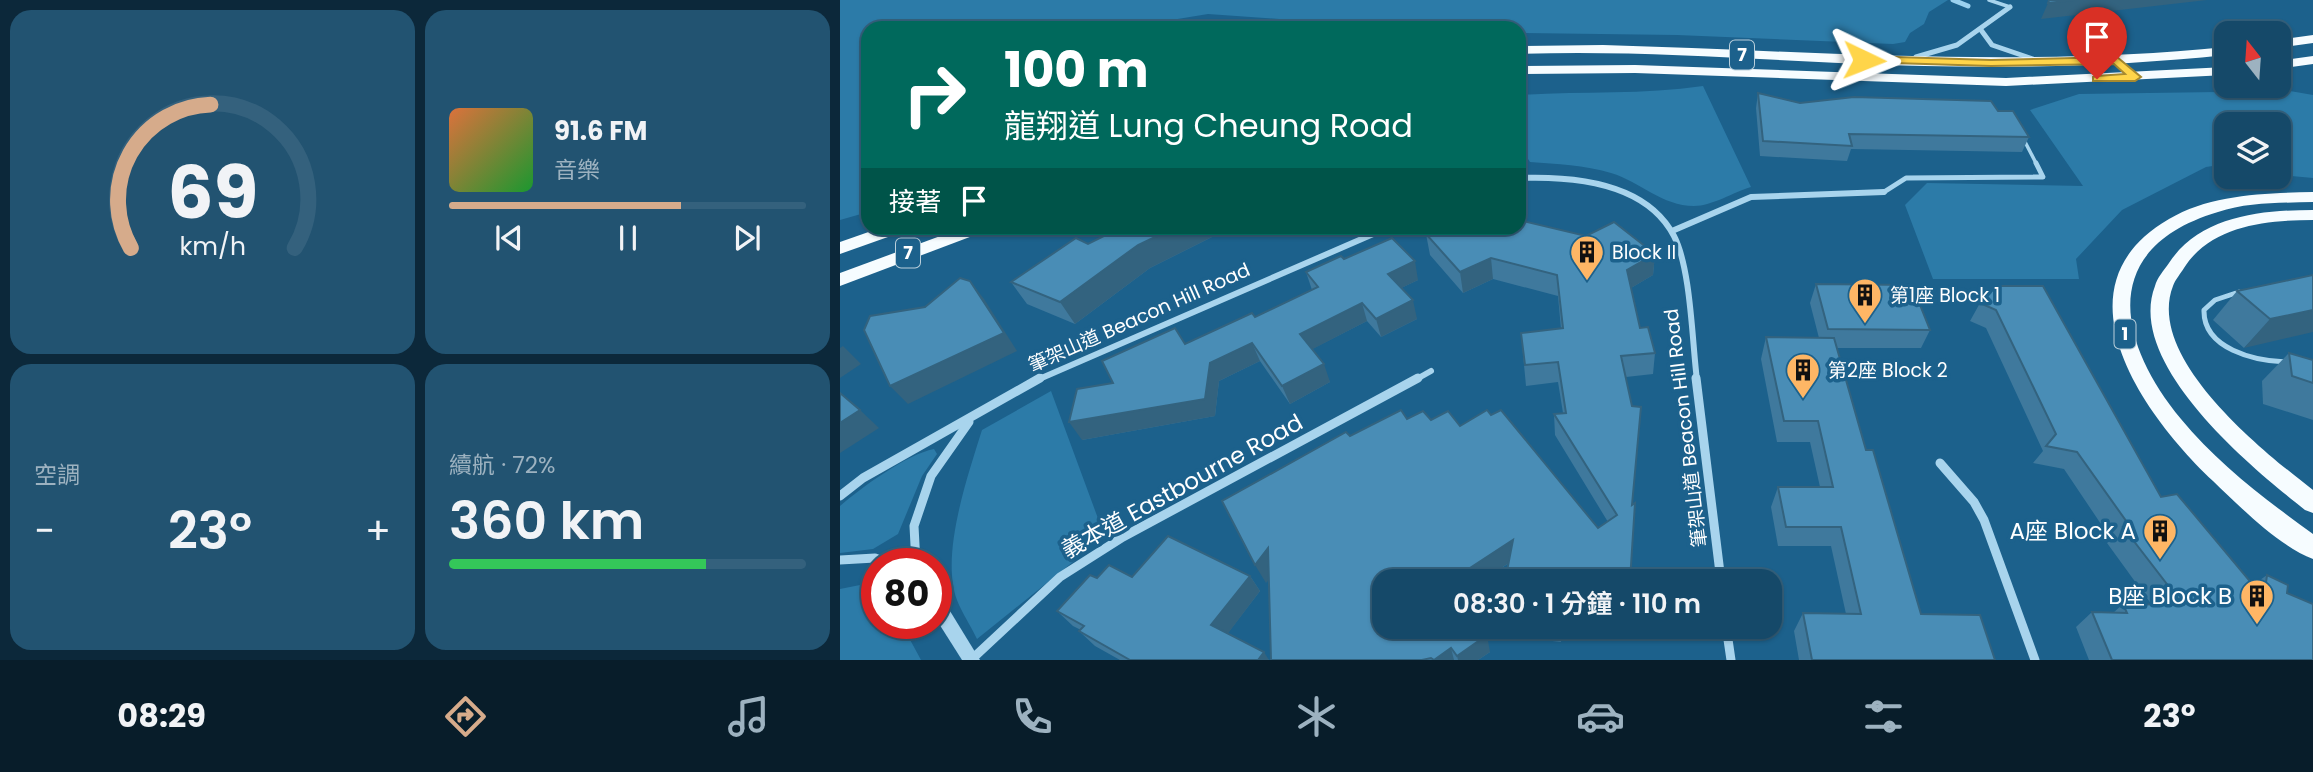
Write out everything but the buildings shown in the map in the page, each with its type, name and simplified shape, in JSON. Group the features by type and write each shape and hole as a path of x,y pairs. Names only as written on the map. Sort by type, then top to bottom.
{"highway":[{"path":"2291,42 2313,39"},
{"name":"7","path":"1526,50 1603,48 1889,61 2056,63 2117,61 2214,52"},
{"path":"2291,63 2313,60"},
{"name":"7","path":"1526,70 1611,68 1950,82 2135,77 2214,72"},
{"name":"1","path":"2311,548 2228,480 2165,414 2133,357 2122,318 2121,295 2125,275 2136,253 2150,236 2178,218 2206,207 2237,200 2313,197"},
{"name":"1","path":"2313,215 2253,219 2205,237 2186,252 2168,273 2160,302 2168,348 2196,396 2259,459 2313,503"},
{"name":"7","path":"840,248 876,235"},
{"name":"7","path":"840,280 959,235"}],"street":[{"path":"1889,61 1942,52 1981,30 2010,7"},
{"path":"1981,30 1985,39 2005,51 2056,63"},
{"name":"筆架山道 Beacon Hill Road","path":"1526,178 1566,178 1612,189 1639,201 1672,231 1682,259 1720,569"},
{"path":"1672,231 1751,197 1884,192"},
{"name":"筆架山道 Beacon Hill Road","path":"840,496 863,478 1044,376 1371,235"},
{"name":"義本道 Eastbourne Road","path":"971,659 1060,577 1134,531 1430,370"},
{"path":"915,548 914,526 931,477 971,419"},
{"path":"1940,463 1956,479 1984,520 2035,660"},
{"path":"840,560 861,559"},
{"path":"952,629 971,659"},
{"path":"1728,639 1731,660"}],"lane":[{"path":"1989,0 2010,7"},
{"path":"2117,61 2135,77"},
{"path":"1884,192 1906,178 2043,177 2021,134"},
{"path":"2253,289 2216,296 2208,304 2203,318 2209,332 2218,344 2235,354 2274,363 2297,361"}],"shaded area":[{"path":"840,0 1948,0 1929,12 1924,24 1910,33 1905,42 1893,44 1677,35 1526,33 1526,21 1290,21 1208,14 1165,21 861,21 861,214 840,220"},
{"path":"1703,86 1751,187 1708,204 1682,205 1601,170 1530,162 1526,156 1526,95 1657,91"},
{"path":"2291,91 2313,95 2313,178 2291,176 2291,112 2214,112 2214,166 2206,167 2122,210 2076,259 2079,279 1933,279 1905,205 1927,183 2083,186 2030,110 2079,94 2214,92 2214,98 2291,98"},
{"path":"1051,391 1103,532 1089,549 977,639 957,600 952,561 958,515 982,430"},
{"path":"934,449 937,454 922,476 898,534 875,548 840,553 840,506 898,464"},
{"path":"861,585 861,639 910,639 921,660 840,660 840,589"}],"waterway":[{"path":"1953,0 1968,6"}],"place":[{"name":"Block II","path":"1587,282"},
{"name":"第1座 Block 1","path":"1865,325"},
{"name":"第2座 Block 2","path":"1803,400"},
{"name":"A座 Block A","path":"2160,561"},
{"name":"B座 Block B","path":"2257,626"}],"route":[{"path":"1864,60 1991,63 2117,61 2135,77 2097,79"}]}
